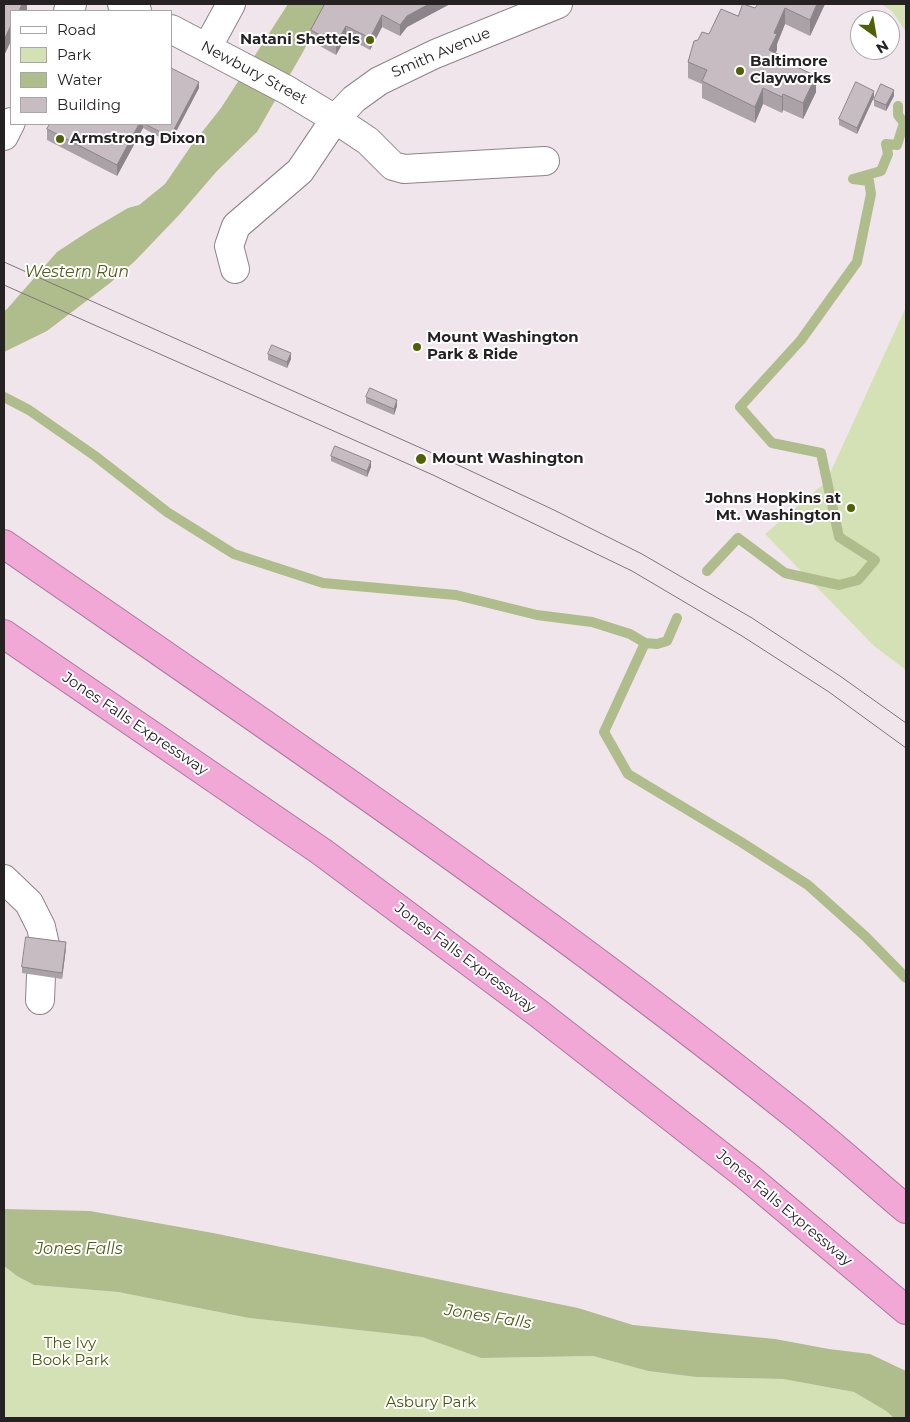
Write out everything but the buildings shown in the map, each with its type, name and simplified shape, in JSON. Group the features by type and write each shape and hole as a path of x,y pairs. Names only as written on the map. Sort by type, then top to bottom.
{"highway":[{"path":"4,544 362,791 582,951 795,1115 906,1209"},
{"name":"Jones Falls Expressway","path":"4,634 322,852 538,1012 748,1177 906,1310"}],"street":[{"path":"122,4 134,10"},
{"path":"207,48 231,4"},
{"name":"Smith Avenue","path":"236,269 229,246 236,226 300,171 335,119 354,99 379,81 435,54 558,4"},
{"name":"Newbury Street","path":"172,30 287,90 335,119 368,141 393,166 404,168 545,161"},
{"path":"4,136 10,124"},
{"path":"4,879 29,903 41,927 45,945"}],"green space":[{"path":"881,4 906,4 906,32 900,23 900,10 890,10"},
{"name":"Johns Hopkins at Mt. Washington","path":"906,307 906,670 874,646 765,534 826,482"},
{"name":"The Ivy Book Park","path":"4,1266 34,1285 118,1292 249,1318 422,1337 481,1358 593,1356 648,1371 696,1377 783,1379 854,1392 886,1411 894,1418 4,1418"}],"water":[{"name":"Western Run","path":"288,4 327,4 303,52 257,132 217,171 179,215 135,261 110,283 47,331 4,352 4,311 57,252 128,208 139,205 165,184 191,146 221,108"},
{"name":"Jones Falls","path":"4,1209 90,1211 213,1233 578,1308 633,1325 775,1339 870,1354 906,1371 906,1418 894,1418 886,1411 854,1392 783,1379 696,1377 648,1371 593,1356 481,1358 422,1337 249,1318 118,1292 34,1285 4,1266"}],"waterway":[{"path":"707,571 738,538 785,573 839,585 858,580 875,560 839,537 821,453 772,443 740,407 801,340 857,262 871,194 869,181 853,179 881,171 888,154 886,144 897,145 904,123 898,115 898,106"},
{"path":"4,397 29,410 95,456 167,512 234,554 323,583 456,595 537,615 592,622 630,634 645,643 657,644 667,641 677,618"},
{"path":"645,643 604,732 628,774 808,885 866,937 906,978"}],"tram line":[{"path":"4,262 441,457 642,554 752,618 840,676 906,723"},
{"path":"4,285 433,475 632,571 742,636 829,692 906,748"}],"place":[{"name":"Natani Shettels","path":"370,40"},
{"name":"Baltimore Clayworks","path":"740,71"},
{"name":"Armstrong Dixon","path":"60,139"},
{"name":"Mount Washington Park & Ride","path":"417,347"},
{"name":"Mount Washington","path":"421,459"},
{"name":"Johns Hopkins at Mt. Washington","path":"851,508"}],"park label":[{"name":"Asbury Park","path":"431,1403"}]}
